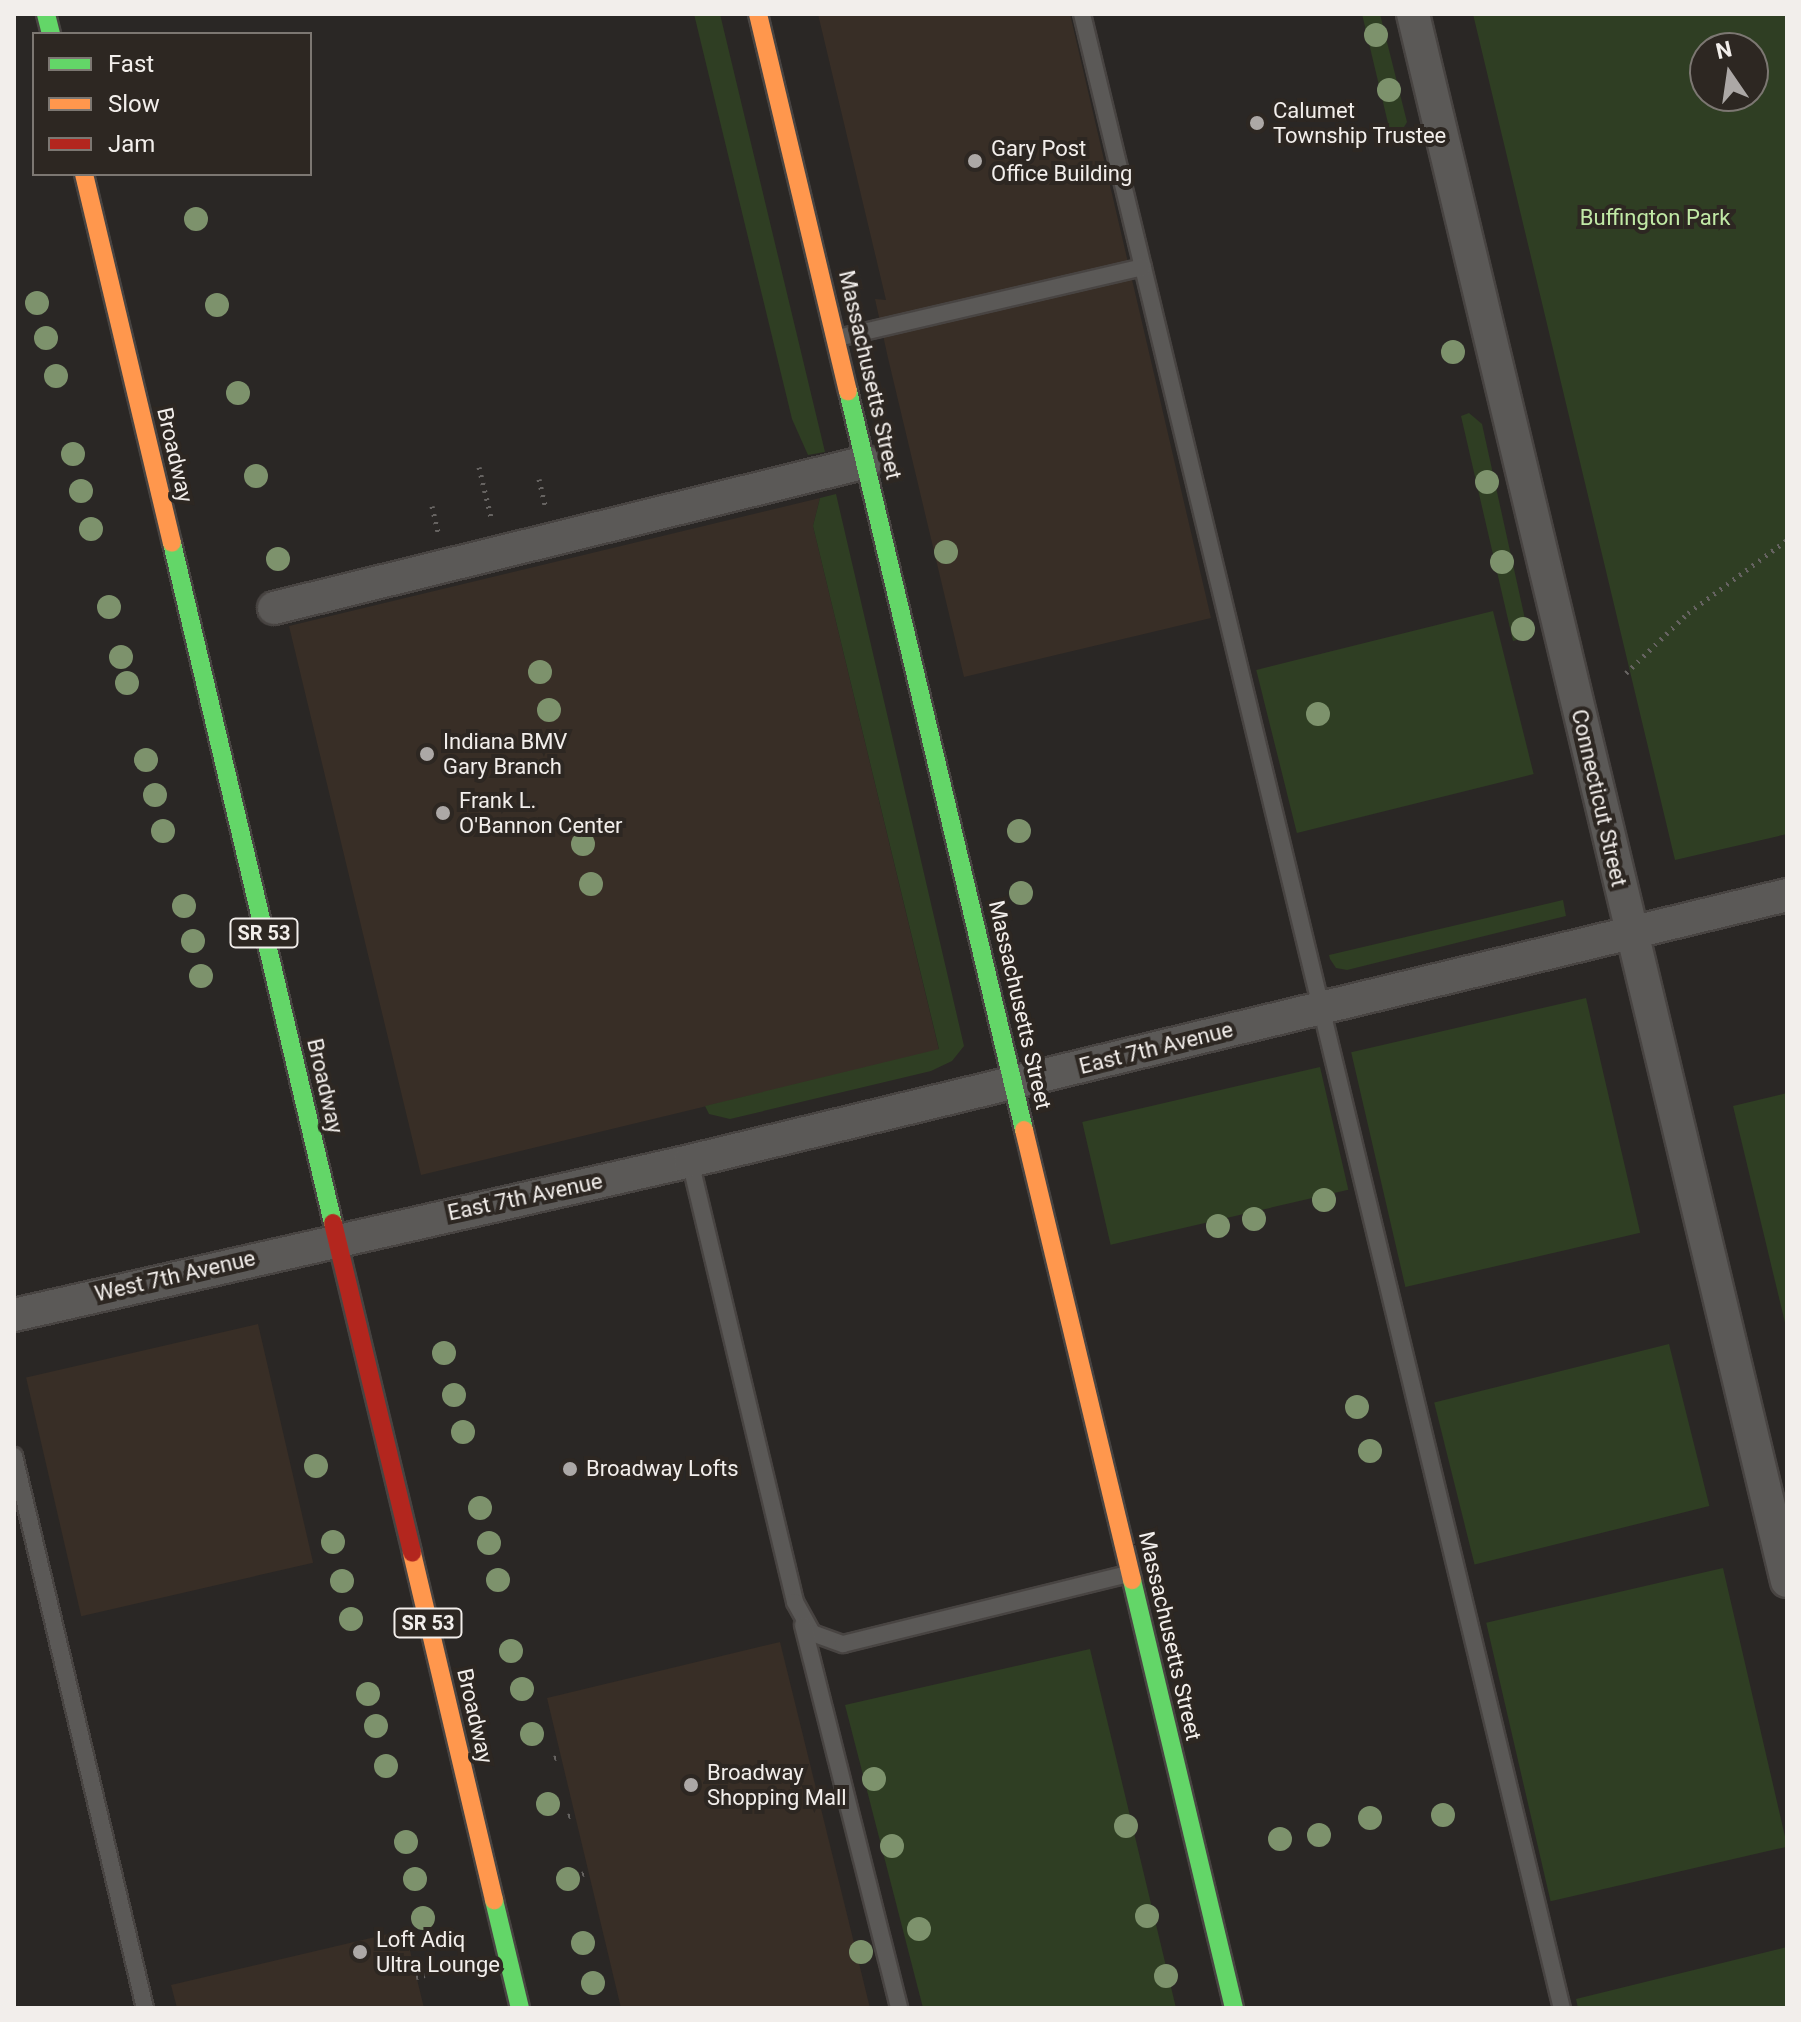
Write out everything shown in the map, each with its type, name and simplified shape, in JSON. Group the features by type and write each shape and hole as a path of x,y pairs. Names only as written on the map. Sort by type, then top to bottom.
{"street":[{"name":"Massachusetts Street","path":"758,14 1234,2008"},
{"name":"Connecticut Street","path":"1413,14 1787,1581"},
{"name":"Broadway","path":"84,176 520,2008"},
{"path":"274,608 866,462"},
{"name":"East 7th Avenue","path":"336,1238 690,1161 1787,895"},
{"name":"West 7th Avenue","path":"14,1315 336,1238"}],"lane":[{"path":"1082,14 1562,2008"},
{"path":"837,339 1143,267"},
{"path":"690,1161 899,2008"},
{"path":"14,1456 145,2008"},
{"path":"802,1619 812,1633 843,1644 1131,1574"}],"path":[{"path":"479,467 500,553"},
{"path":"539,479 548,518"},
{"path":"432,506 441,544"},
{"path":"1626,673 1688,613 1787,540"},
{"path":"416,1977 425,1975"}],"shaded area":[{"path":"818,14 1070,14 1211,618 964,677 875,299 886,300"},
{"path":"820,498 813,526 939,1050 421,1175 289,626"},
{"path":"258,1324 313,1563 81,1616 26,1378"},
{"name":"Broadway Shopping Mall","path":"780,1642 870,2008 621,2008 547,1698"},
{"name":"Loft Adiq Ultra Lounge","path":"405,1930 424,2008 177,2008 171,1985"}],"green space":[{"path":"694,14 720,14 825,452 808,455 792,419"},
{"path":"1362,14 1380,14 1407,122 1397,139 1392,140"},
{"name":"Buffington Park","path":"1473,14 1787,14 1787,834 1675,860"},
{"path":"1469,413 1482,424 1529,637 1513,641 1461,416"},
{"path":"836,494 964,1046 952,1061 931,1071 730,1119 709,1114 705,1106 939,1049 813,526 820,498"},
{"path":"1493,611 1534,774 1297,833 1256,670"},
{"path":"1563,900 1566,916 1347,970 1336,968 1329,955"},
{"path":"1586,998 1640,1233 1405,1287 1351,1052"},
{"path":"1320,1067 1348,1190 1111,1245 1082,1122"},
{"path":"1787,1093 1787,1331 1733,1106"},
{"path":"1669,1344 1709,1506 1475,1565 1434,1403"},
{"path":"1723,1568 1787,1847 1551,1901 1486,1623"},
{"path":"1090,1649 1176,2008 923,2008 845,1705"},
{"path":"1787,1947 1787,2008 1578,2008 1576,1999"}],"traffic: fast":[{"path":"46,14 50,32"},
{"path":"848,391 1024,1130"},
{"path":"172,543 333,1223"},
{"path":"1132,1580 1234,2008"},
{"path":"494,1900 520,2008"}],"traffic: slow":[{"path":"758,14 848,391"},
{"path":"84,176 172,543"},
{"path":"1024,1130 1132,1580"},
{"path":"412,1553 494,1900"}],"traffic: jam":[{"path":"333,1223 412,1553"}],"place":[{"name":"Calumet Township Trustee","path":"1257,123"},
{"name":"Gary Post Office Building","path":"975,161"},
{"name":"Indiana BMV Gary Branch","path":"427,754"},
{"name":"Frank L. O'Bannon Center","path":"443,813"},
{"name":"Broadway Lofts","path":"570,1469"},
{"name":"Broadway Shopping Mall","path":"691,1785"},
{"name":"Loft Adiq Ultra Lounge","path":"360,1952"}]}
